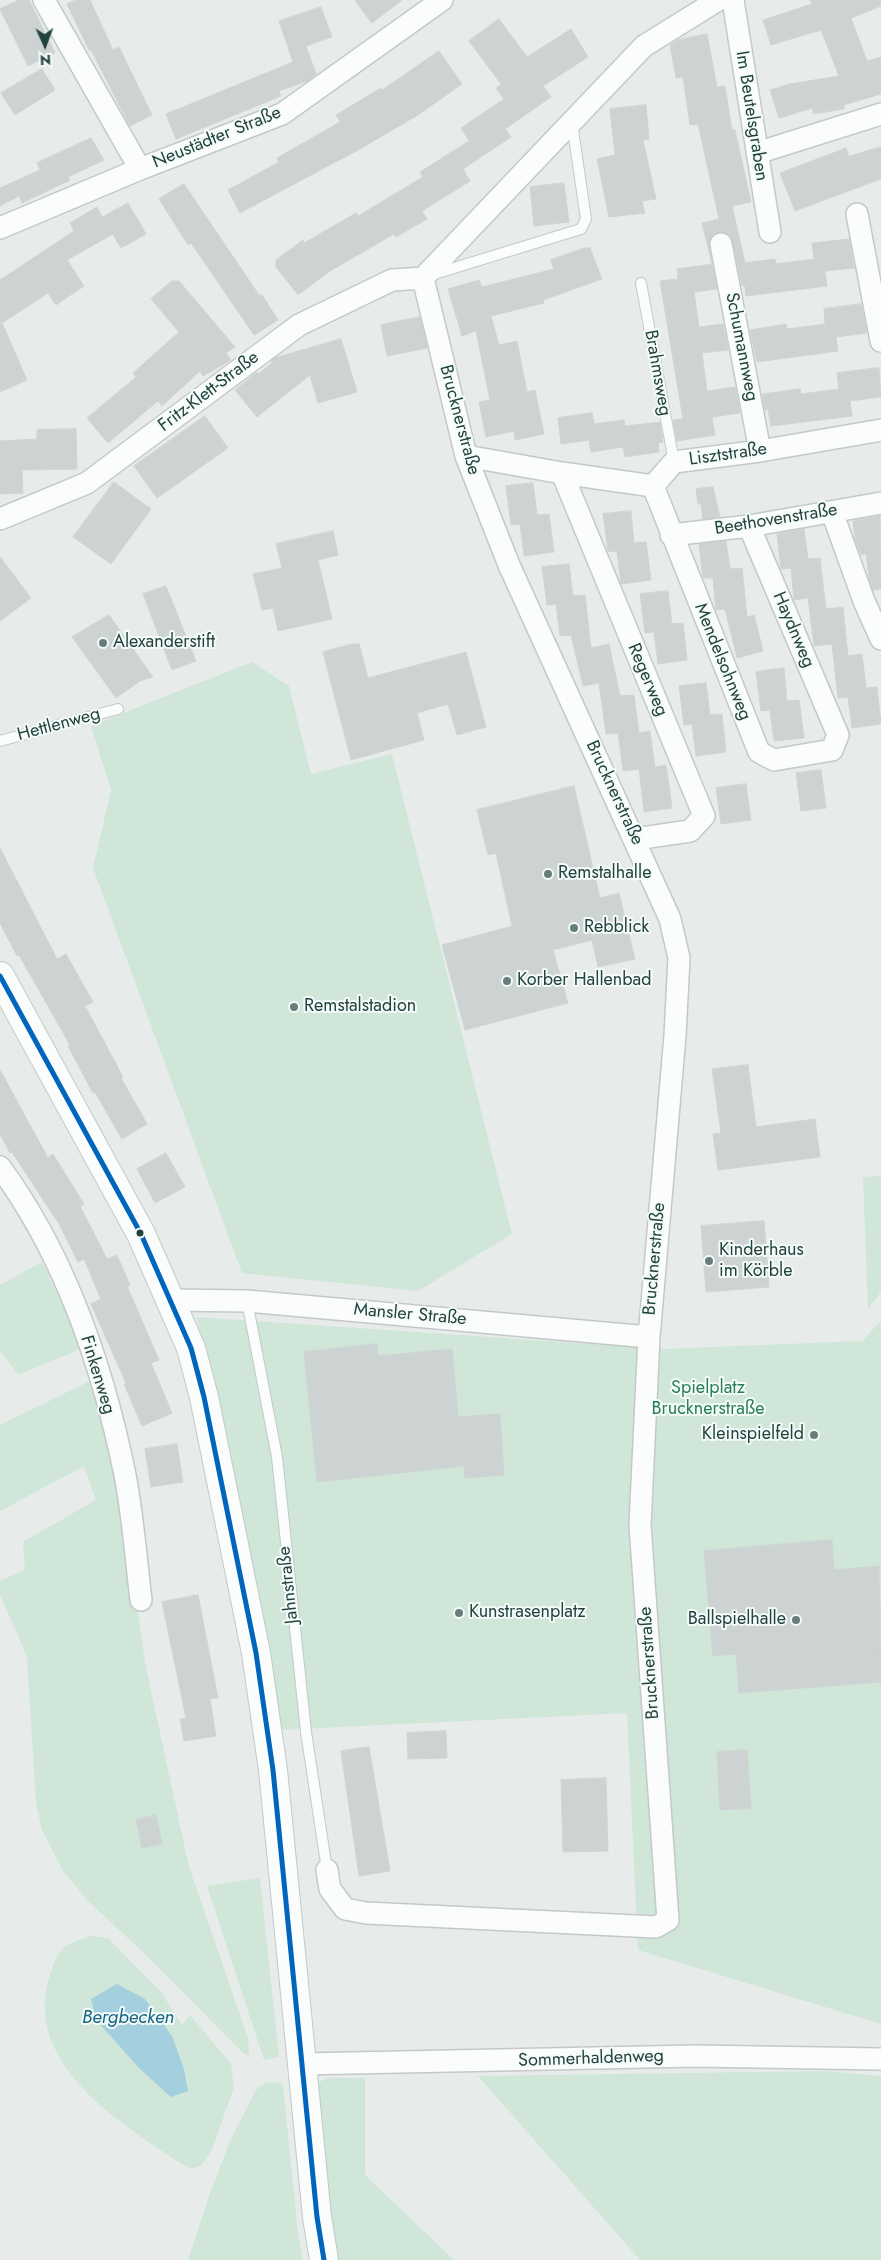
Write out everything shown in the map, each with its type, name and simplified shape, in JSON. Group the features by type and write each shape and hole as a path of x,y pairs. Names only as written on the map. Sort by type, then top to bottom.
{"street":[{"path":"44,0 140,169"},
{"name":"Neustädter Straße","path":"0,228 140,169 282,114 442,0"},
{"path":"423,278 644,46 718,0"},
{"name":"Im Beutelsgraben","path":"733,0 770,232"},
{"path":"757,153 881,114"},
{"path":"858,214 881,341"},
{"name":"Schumannweg","path":"721,244 760,451"},
{"name":"Brucknerstraße","path":"327,1870 330,1890 345,1908 366,1913 656,1927 668,1920 640,1525 649,1337 674,1046 679,958 670,919 509,565 466,456 423,278"},
{"name":"Fritz-Klett-Straße","path":"0,519 87,483 299,325 392,280 423,278"},
{"name":"Lisztstraße","path":"653,486 674,462 760,451 881,430"},
{"path":"466,456 562,474 653,486"},
{"name":"Regerweg","path":"562,474 704,816 690,831 635,840"},
{"name":"Mendelsohnweg","path":"653,486 759,752 774,760 832,750 838,735"},
{"name":"Beethovenstraße","path":"671,535 749,526 881,503"},
{"path":"832,512 864,601 881,639"},
{"name":"Haydnweg","path":"749,526 838,735"},
{"path":"0,976 141,1234 191,1348 204,1397 256,1652 273,1770 302,2064 324,2260"},
{"name":"Finkenweg","path":"0,1168 42,1232 66,1283 99,1372 125,1476 141,1600"},
{"name":"Mansler Straße","path":"171,1300 247,1300 649,1337"},
{"name":"Sommerhaldenweg","path":"302,2064 694,2056 881,2059"}],"lane":[{"name":"Fritz-Klett-Straße","path":"423,278 582,229 586,218 572,120"},
{"name":"Brahmsweg","path":"641,283 674,462"},
{"name":"Hettlenweg","path":"0,741 118,709"},
{"name":"Jahnstraße","path":"247,1300 277,1457 306,1732 327,1870"}],"green space":[{"path":"252,662 289,686 311,774 392,754 512,1234 418,1291 242,1273 93,868 111,790 91,726"},
{"path":"881,1176 881,1292 868,1308 863,1177"},
{"path":"42,1262 83,1348 18,1375 0,1350 0,1285"},
{"name":"Spielplatz Brucknerstraße","path":"197,1317 664,1349 862,1341 881,1321 881,2024 638,1950 627,1713 280,1730"},
{"path":"94,1379 120,1479 145,1663 189,1867 248,2038 249,2056 243,2053 148,1957 89,1902 63,1871 42,1830 36,1803 27,1657 0,1594 0,1581 25,1570 23,1542 96,1500 84,1466 0,1511 0,1425"},
{"path":"260,1878 279,2057 264,2060 207,1886"},
{"path":"91,1936 108,1938 161,1992 182,2025 190,2015 231,2064 234,2087 212,2150 201,2166 190,2169 139,2136 113,2116 88,2094 67,2069 52,2042 45,2013 48,1982 54,1963 57,1956 66,1946"},
{"path":"824,2071 881,2076 881,2260 640,2260 478,2076"},
{"path":"328,2078 365,2078 365,2175 454,2260 333,2260 316,2088 321,2081"},
{"path":"265,2083 282,2083 283,2086 298,2233 303,2260 188,2260 210,2193 230,2141 256,2090"}],"water":[{"name":"Bergbecken","path":"117,1984 145,1999 172,2036 184,2069 188,2091 171,2097 140,2069 96,2020 91,1999"}],"building":[{"path":"19,0 29,0 55,53 28,66 0,9"},
{"path":"76,0 90,0 113,50 119,47 152,115 130,126 91,50 89,50 67,4"},
{"path":"355,0 402,0 372,23"},
{"path":"810,0 881,0 881,6 851,18 867,61 881,57 881,94 844,105 844,109 813,114 813,108 779,118 770,90 790,84 839,76 821,30 771,45 763,20 812,4"},
{"path":"321,7 332,37 306,46 316,74 307,81 279,91 281,96 176,139 166,114 293,62 279,21"},
{"path":"499,19 527,57 571,29 588,57 543,86 551,97 505,129 511,137 463,169 470,181 422,211 427,219 396,237 394,234 330,271 298,295 276,267 276,260 303,240 304,243 356,213 358,216 423,177 420,172 469,141 461,128 504,99 496,88 501,84 469,41"},
{"path":"707,34 717,87 725,86 732,130 735,130 751,202 732,206 745,263 775,259 776,264 814,259 812,243 849,239 854,268 825,271 827,286 746,296 731,236 725,232 718,232 713,235 709,246 717,289 694,292 699,327 723,324 728,350 702,353 707,391 735,387 740,413 712,417 715,435 677,441 673,420 683,419 660,281 678,279 677,269 712,264 702,223 719,219 698,124 690,125 683,77 676,78 670,45 678,40"},
{"path":"439,51 462,84 418,115 358,150 240,213 228,190 279,162 277,158 340,122 336,115 381,88 382,90"},
{"path":"42,69 55,90 15,115 1,93"},
{"path":"646,105 649,139 643,140 656,199 642,201 645,213 609,217 597,159 615,155 610,109"},
{"path":"91,138 104,160 68,177 70,180 22,203 19,196 0,206 0,188 40,170 37,163"},
{"path":"881,147 881,179 795,211 780,173 846,148 849,156"},
{"path":"564,183 569,222 534,226 530,187"},
{"path":"184,184 278,320 254,335 191,243 188,245 159,199"},
{"path":"128,203 146,234 121,248 113,234 67,260 84,286 56,305 48,293 2,323 27,380 0,392 0,280 74,231 70,223 97,207 102,217"},
{"path":"584,248 590,248 602,279 543,300 544,303 491,316 499,345 517,341 527,392 535,390 544,434 515,440 514,431 486,437 479,402 490,400 476,331 462,336 448,289 479,280 482,287 554,269 551,260"},
{"path":"172,281 179,281 235,347 226,353 231,360 203,376 200,371 162,406 158,401 108,443 87,418 136,377 133,373 179,332 151,299"},
{"path":"861,304 867,333 836,337 838,351 757,362 750,330 786,324 787,329 825,324 824,309"},
{"path":"420,317 427,348 387,356 381,325"},
{"path":"341,339 357,392 318,403 310,375 257,417 235,390 257,372 258,374 272,363 271,361 275,358"},
{"path":"879,368 881,397 850,401 852,416 771,426 768,409 765,410 762,394 800,389 801,394 839,389 837,373"},
{"path":"592,413 594,424 624,420 625,426 660,422 663,442 658,443 659,452 625,457 623,447 591,452 589,440 561,444 558,418"},
{"path":"205,416 228,448 157,498 134,466"},
{"path":"76,429 77,469 22,470 23,493 0,494 0,441 37,439 37,430"},
{"path":"114,482 151,509 111,564 73,537"},
{"path":"533,483 537,515 549,514 554,552 524,556 520,524 511,525 506,486"},
{"path":"713,487 720,517 703,519 701,504 713,502 698,504 696,489"},
{"path":"631,511 634,543 646,542 651,580 621,584 617,552 608,551 603,514"},
{"path":"880,516 881,589 873,590 869,578 866,554 861,555 855,539 853,521"},
{"path":"804,529 808,559 820,558 826,609 843,607 848,656 862,654 866,688 877,687 881,724 852,728 848,697 838,698 832,644 814,646 808,598 794,600 791,568 781,569 777,534"},
{"path":"333,531 338,555 318,560 332,619 278,631 273,608 262,610 253,574 282,568 276,544"},
{"path":"726,541 730,569 742,568 747,617 754,615 763,651 737,658 725,609 716,610 713,578 703,578 699,544"},
{"path":"0,557 31,598 0,621"},
{"path":"569,564 573,596 585,595 591,648 609,644 620,696 634,695 639,733 650,731 655,767 666,765 672,808 644,812 639,769 623,771 618,733 606,734 599,683 583,686 571,635 560,636 556,604 547,605 542,567"},
{"path":"166,586 196,661 172,670 143,594"},
{"path":"668,591 672,624 683,623 687,660 658,664 654,632 645,633 640,594"},
{"path":"109,615 153,677 140,681 116,698 72,637"},
{"path":"352,644 359,644 368,678 466,652 486,727 457,735 448,704 417,713 424,740 351,760 323,652"},
{"path":"784,668 787,701 799,700 804,738 774,741 770,710 761,711 756,672"},
{"path":"706,683 710,715 722,714 726,752 696,756 692,724 684,725 679,686"},
{"path":"821,770 826,808 801,811 796,773"},
{"path":"746,784 751,820 721,824 716,788"},
{"name":"Remstalhalle","path":"574,786 600,898 619,893 635,959 598,967 592,940 553,950 568,1003 465,1030 442,945 512,926 496,853 488,855 477,810"},
{"path":"0,848 57,959 66,954 93,1002 85,1006 123,1077 121,1078 147,1124 122,1139 95,1092 93,1093 68,1046 70,1045 19,955 17,956 0,923"},
{"path":"748,1065 756,1127 815,1119 820,1157 718,1170 713,1134 721,1133 712,1069"},
{"path":"0,1070 48,1158 53,1154 84,1204 80,1206 107,1259 117,1255 130,1285 127,1286 159,1360 151,1363 172,1413 142,1426 124,1384 126,1383 91,1304 101,1299 84,1259 78,1262 59,1224 12,1152 10,1153 0,1134"},
{"path":"166,1153 185,1187 155,1203 137,1169"},
{"path":"764,1221 769,1287 706,1292 701,1226"},
{"path":"377,1344 378,1356 452,1349 458,1417 500,1414 504,1475 465,1478 464,1466 317,1482 304,1352"},
{"path":"177,1444 183,1482 151,1487 145,1449"},
{"name":"Ballspielhalle","path":"832,1540 834,1570 879,1566 881,1682 739,1693 736,1654 713,1656 704,1551"},
{"path":"198,1595 218,1698 210,1699 216,1736 184,1741 180,1719 186,1718 162,1602"},
{"path":"446,1731 447,1758 408,1759 407,1733"},
{"path":"369,1747 390,1871 359,1876 341,1751"},
{"path":"747,1750 751,1808 720,1810 717,1752"},
{"path":"606,1778 608,1851 563,1852 561,1780"},
{"path":"156,1815 162,1844 142,1848 136,1820"}],"transit line":[{"path":"0,976 141,1234 191,1348 204,1397 256,1653 273,1770 317,2217 324,2260"}],"place":[{"name":"Alexanderstift","path":"103,643"},
{"name":"Remstalhalle","path":"548,874"},
{"name":"Rebblick","path":"574,928"},
{"name":"Korber Hallenbad","path":"507,981"},
{"name":"Remstalstadion","path":"294,1007"},
{"name":"Kinderhaus im Körble","path":"709,1261"},
{"name":"Kleinspielfeld","path":"814,1435"},
{"name":"Kunstrasenplatz","path":"459,1613"},
{"name":"Ballspielhalle","path":"796,1620"}]}
